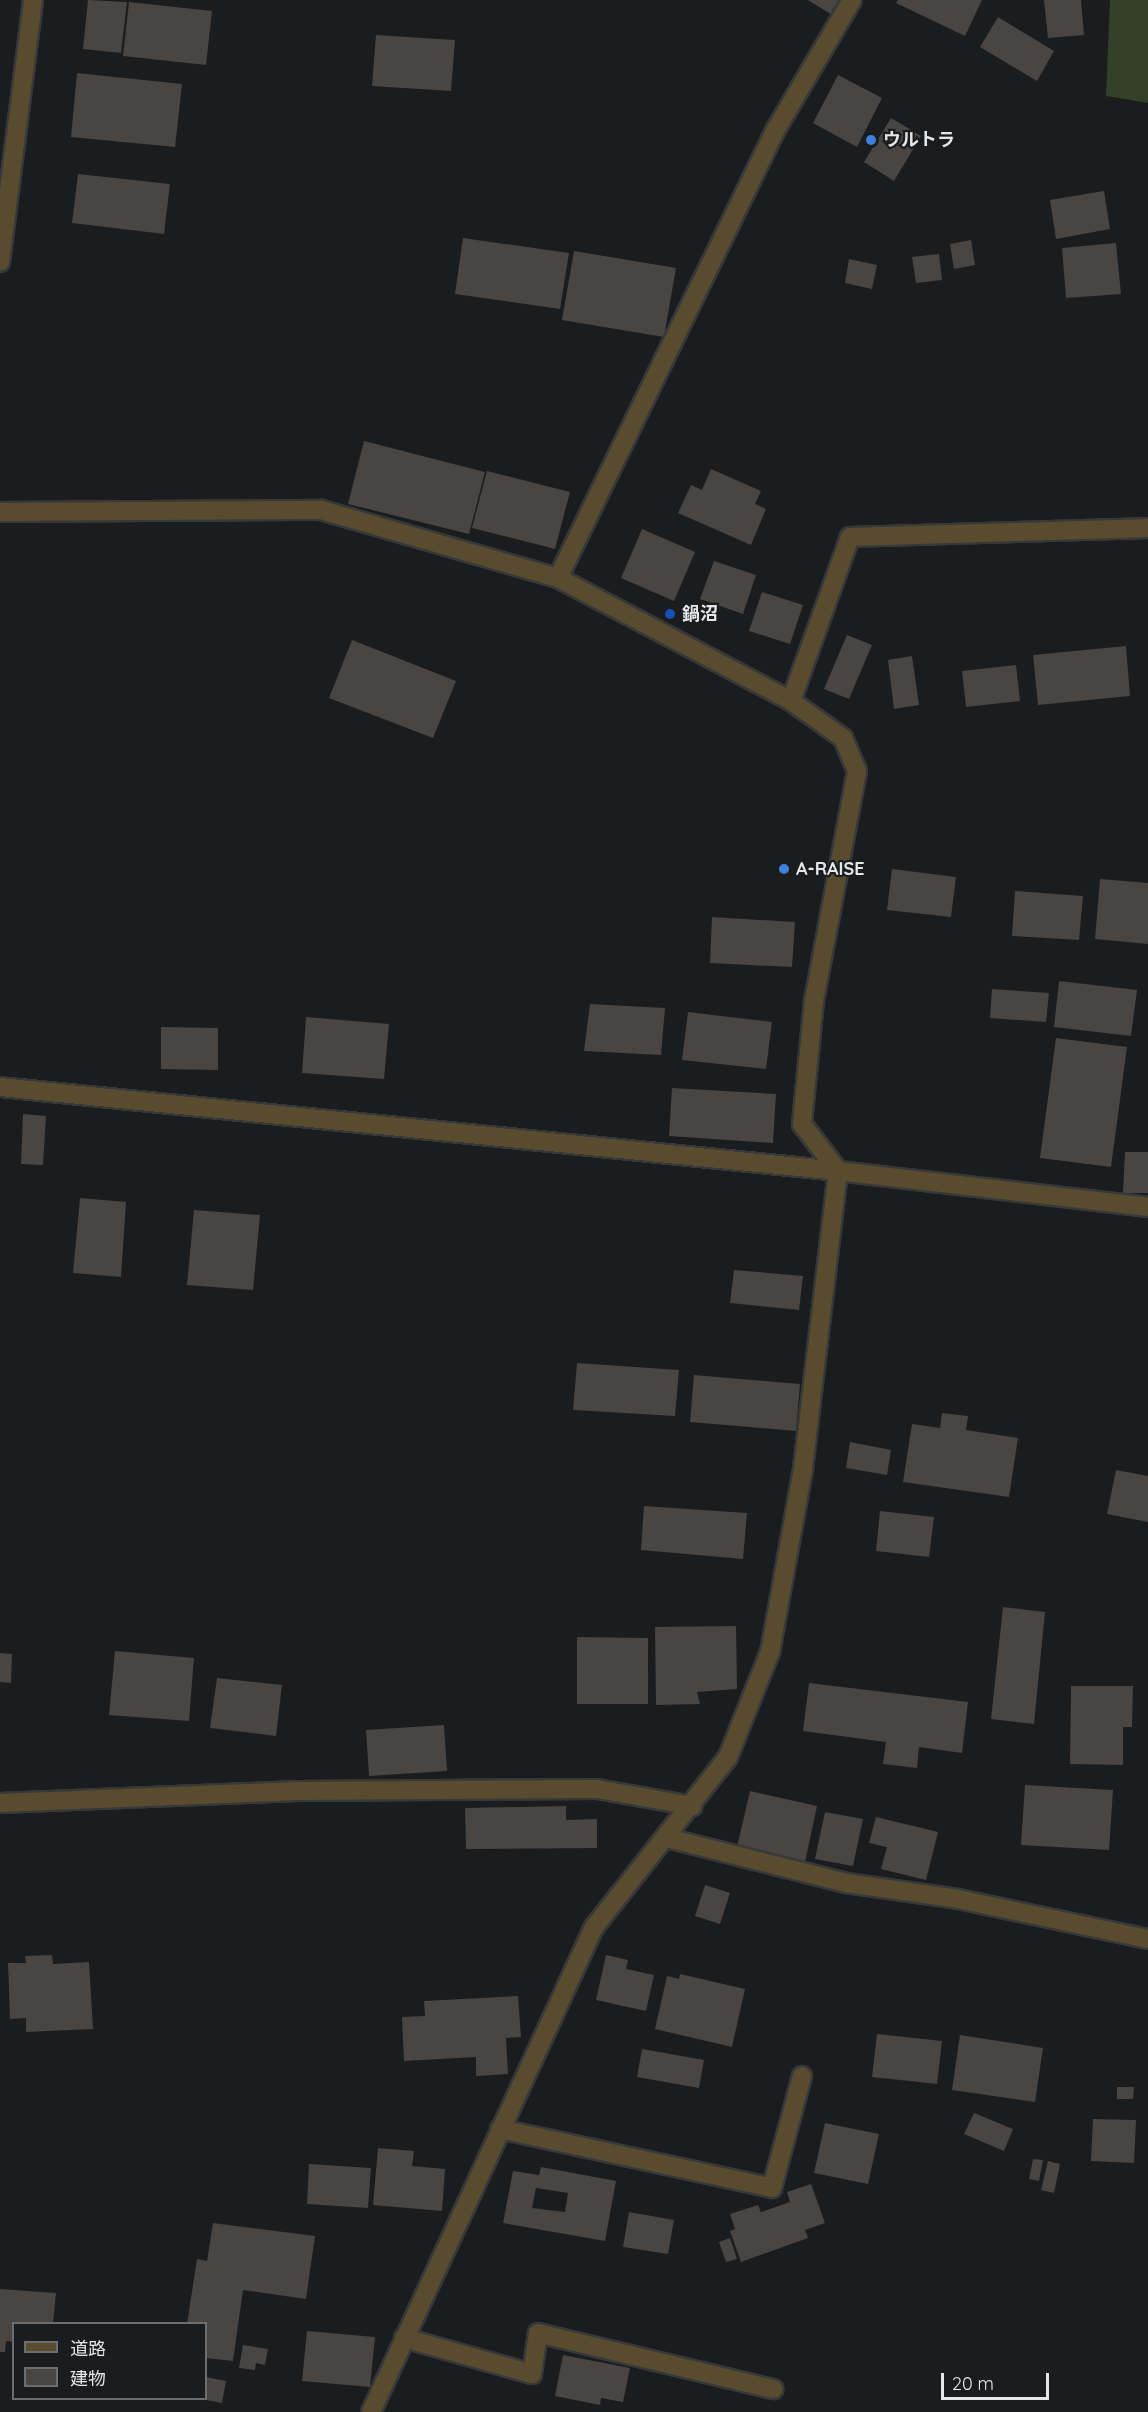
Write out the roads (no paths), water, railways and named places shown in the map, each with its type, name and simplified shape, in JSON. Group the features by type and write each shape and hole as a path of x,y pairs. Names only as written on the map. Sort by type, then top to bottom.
{"street":[{"path":"0,262 33,0"},
{"path":"558,578 775,130 852,0"},
{"path":"0,512 321,510 558,578 790,701 843,738 857,771 814,1001 802,1124 838,1171 803,1469 770,1652 728,1757 667,1838 594,1927 371,2412"},
{"path":"790,701 849,537 1148,528"},
{"path":"0,1087 838,1171 1148,1207"},
{"path":"0,1803 298,1791 597,1789 692,1806"},
{"path":"667,1838 846,1883 958,1899 1148,1939"},
{"path":"500,2129 772,2188 802,2076"},
{"path":"404,2338 532,2374 538,2333 773,2389"}],"place":[{"name":"ウルトラ","path":"871,140"},
{"name":"鍋沼","path":"670,614"},
{"name":"A-RAISE","path":"784,869"}]}
